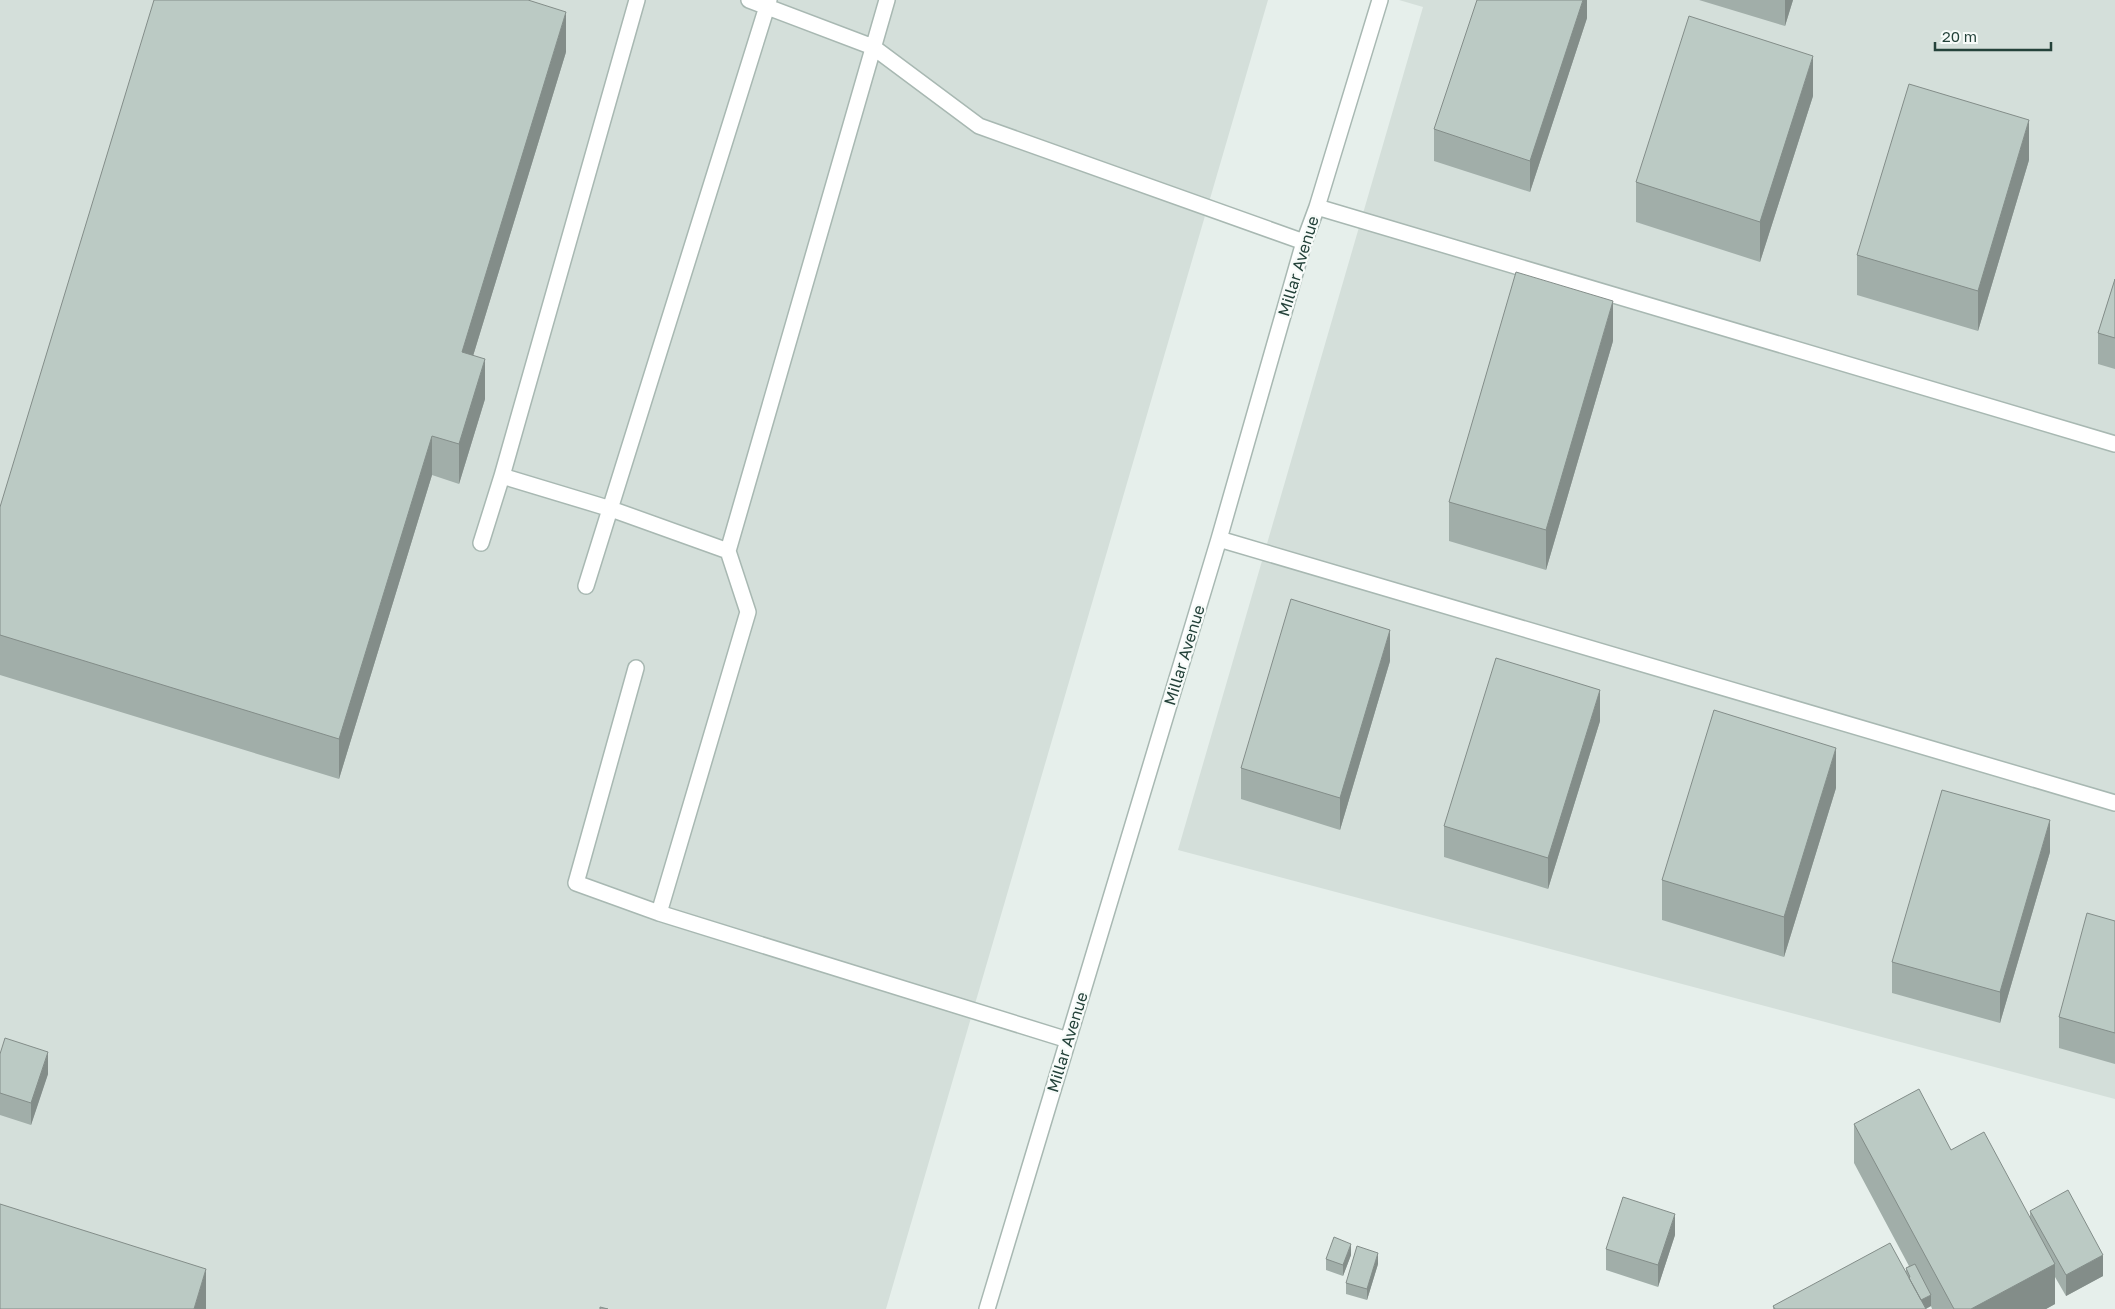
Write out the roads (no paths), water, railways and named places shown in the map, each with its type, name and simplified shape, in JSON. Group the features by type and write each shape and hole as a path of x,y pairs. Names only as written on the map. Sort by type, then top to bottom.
{"street":[{"path":"481,542 502,476 637,0"},
{"path":"749,0 768,3 873,47 979,126 1304,242"},
{"path":"659,913 748,612 728,550 887,0"},
{"name":"Millar Avenue","path":"987,1309 1219,539 1304,242 1317,207 1380,0"},
{"path":"586,586 612,509 768,3"},
{"path":"1317,207 2115,444"},
{"path":"502,476 612,509 728,550"},
{"path":"1219,539 2115,803"},
{"path":"636,668 576,883 659,913 1068,1040"}]}
